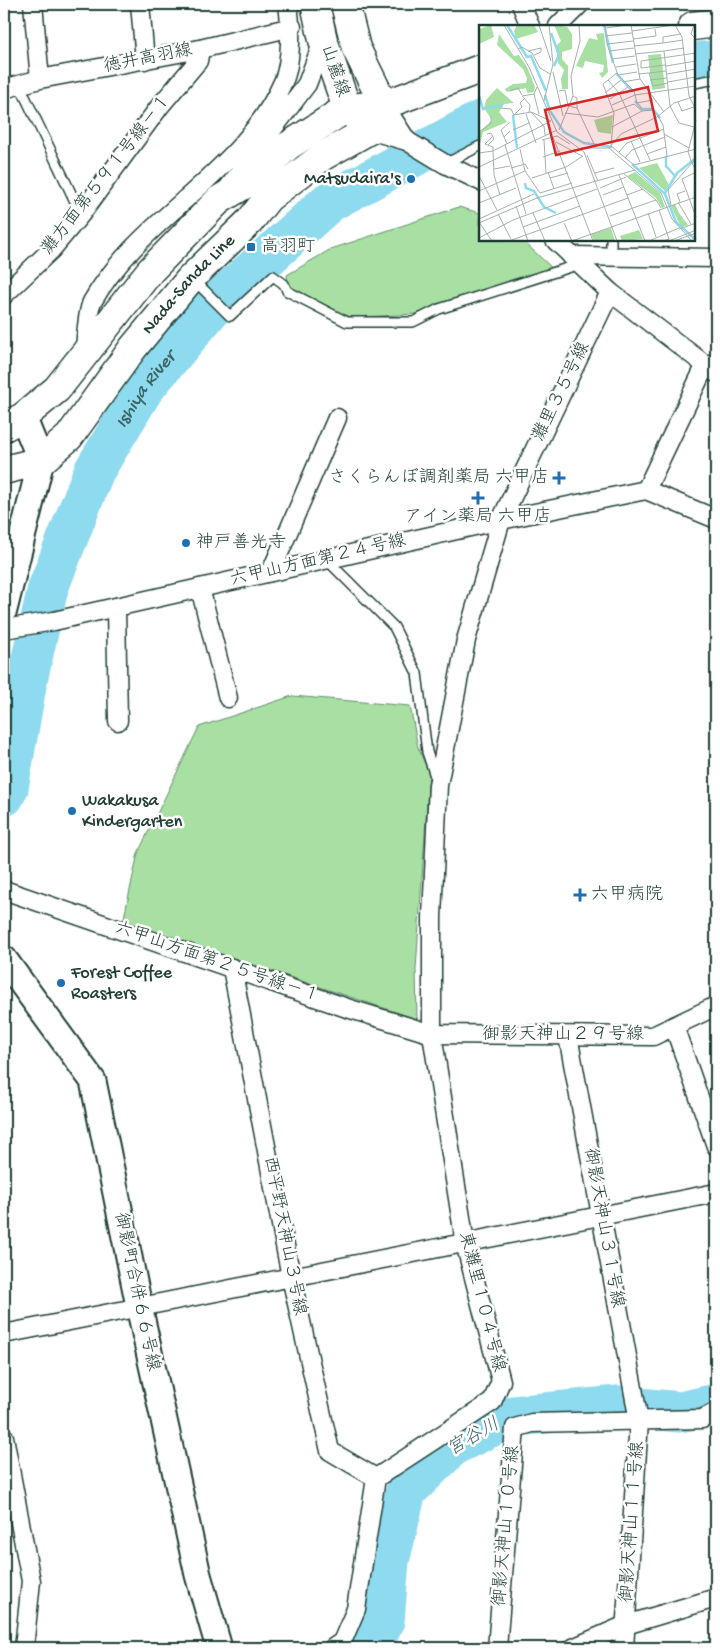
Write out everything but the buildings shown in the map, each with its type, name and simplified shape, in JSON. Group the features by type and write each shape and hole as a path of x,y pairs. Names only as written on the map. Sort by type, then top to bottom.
{"main road":[{"name":"山麓線","path":"315,4 323,40 347,108 369,130"},
{"name":"山麓線","path":"345,4 356,48 384,104"},
{"path":"695,26 716,23"},
{"name":"Nada-Sanda Line","path":"13,422 57,389 150,271 219,200 247,183 288,146 347,108 384,104 479,69"},
{"path":"369,130 384,104"},
{"name":"Nada-Sanda Line","path":"4,470 41,461 69,437 133,348 193,279 250,221 268,198 323,156 369,130"}],"street":[{"path":"33,4 40,80"},
{"path":"140,4 145,60"},
{"path":"84,354 91,304 128,253 230,159 262,120 284,81 292,27 288,4"},
{"path":"521,4 530,25"},
{"path":"559,25 580,4"},
{"name":"徳井高羽線","path":"12,88 40,80 200,49 292,27"},
{"path":"219,200 237,174 308,84 323,40"},
{"name":"灘方面第５９１号線－１","path":"4,295 51,250 81,214 160,106 198,61 200,49"},
{"path":"384,104 407,141"},
{"path":"369,130 407,141 445,164 479,181"},
{"path":"556,241 610,292 713,367 646,490 716,519"},
{"path":"576,260 611,248 716,258"},
{"name":"灘里３５号線","path":"438,785 466,640 501,520 610,292"},
{"path":"271,572 337,418"},
{"path":"9,622 41,461 13,422"},
{"name":"六甲山方面第２４号線","path":"9,622 54,621 501,520 646,490"},
{"path":"200,588 228,698"},
{"path":"116,607 118,721"},
{"name":"東灘里１０４号線","path":"376,1478 492,1402 501,1381 465,1243 432,1034 432,917 438,785"},
{"name":"六甲山方面第２５号線－１","path":"4,890 432,1034"},
{"name":"御影町合併６６号線","path":"4,959 93,1081 139,1306 198,1575 219,1648"},
{"name":"西平野天神山３号線","path":"232,968 291,1277 330,1451 376,1478"},
{"name":"御影天神山２９号線","path":"432,1034 653,1036 716,1006"},
{"path":"674,1026 716,1146"},
{"name":"御影天神山３１号線","path":"568,1036 639,1420"},
{"path":"4,1334 716,1193"},
{"name":"御影天神山１０号線","path":"497,1648 515,1428 532,1423 702,1419 716,1412"},
{"name":"御影天神山１１号線","path":"624,1648 639,1420"},
{"path":"4,1437 31,1581 24,1648"},
{"path":"333,1648 342,1642 356,1610 376,1478"},
{"path":"572,1648 626,1625 716,1598"}],"lane":[{"path":"695,83 716,79"},
{"path":"12,88 81,214"},
{"path":"445,164 479,147"},
{"path":"193,279 230,316 272,276 284,284 287,292 347,322 398,323 413,322 439,309 576,260"},
{"path":"327,560 394,627 417,672 427,752 438,785"}],"green space":[{"path":"459,207 479,213 479,241 523,241 553,269 416,314 346,318 289,291 287,275 331,249"},
{"path":"292,696 410,706 418,747 429,773 416,969 417,1019 123,922 138,853 199,727"}],"waterway":[{"name":"Ishiya River","path":"695,63 716,61"},
{"name":"Ishiya River","path":"4,796 8,788 27,680 48,588 94,471 144,388 214,305 329,202 479,122"},
{"name":"宮谷川","path":"371,1648 384,1621 389,1561 406,1491 453,1445 513,1416 618,1406 680,1412 716,1404"}],"place":[{"name":"Matsudaira's","path":"411,179"},
{"name":"高羽町","path":"251,247"},
{"name":"さくらんぼ調剤薬局 六甲店","path":"559,478"},
{"name":"アイン薬局 六甲店","path":"478,498"},
{"name":"神戸善光寺","path":"186,543"},
{"name":"Wakakusa Kindergarten","path":"72,811"},
{"name":"六甲病院","path":"580,895"},
{"name":"Forest Coffee Roasters","path":"61,983"}]}
